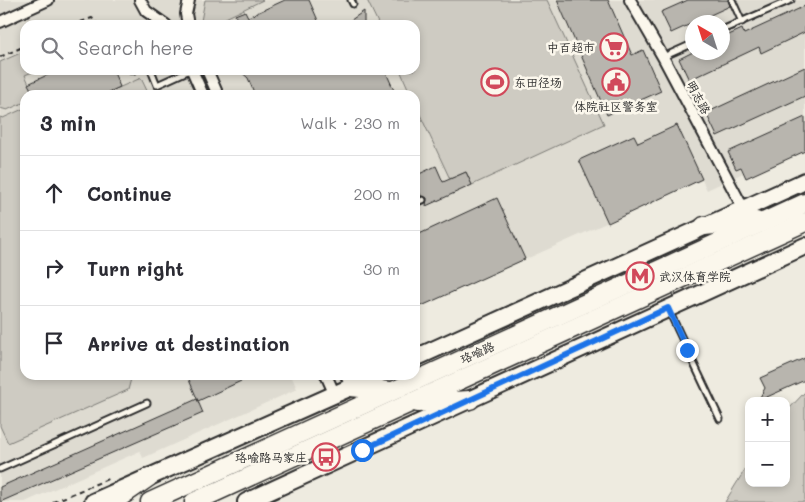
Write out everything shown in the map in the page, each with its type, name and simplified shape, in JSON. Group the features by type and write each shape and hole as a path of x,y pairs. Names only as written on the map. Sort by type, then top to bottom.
{"highway":[{"name":"珞喻路","path":"420,378 805,203"},
{"path":"704,226 769,220"},
{"name":"珞喻路","path":"194,502 805,222"},
{"name":"珞喻路","path":"150,502 415,380"},
{"path":"349,381 391,391"},
{"path":"408,404 470,400"},
{"path":"113,502 149,477"}],"main road":[{"path":"420,356 805,181"},
{"path":"246,502 805,246"},
{"path":"93,502 335,395 349,381"}],"street":[{"path":"0,22 48,0"},
{"path":"140,0 146,11 159,20"},
{"path":"187,20 186,14 189,0"},
{"name":"明志路","path":"630,0 664,57 743,208"},
{"path":"193,75 201,90"},
{"path":"209,75 216,90"},
{"path":"328,380 335,395"}],"lane":[{"path":"732,0 742,22"},
{"path":"730,27 791,0"},
{"path":"664,57 685,47"},
{"path":"153,75 157,85 180,75"},
{"path":"668,308 720,419"},
{"path":"0,470 147,402"}],"path":[{"path":"0,57 20,48"}],"shaded area":[{"path":"0,0 805,0 805,117 729,152 736,169 740,167 743,173 707,190 702,180 420,307 420,90 20,90 20,380 293,380 297,389 143,458 140,451 25,502 0,502"},
{"path":"205,0 263,0 221,20 201,20"},
{"name":"东田径场","path":"367,0 547,0 604,124 472,185 466,172 450,179 420,115 420,90 409,90 402,75 420,75 420,20 377,20"},
{"path":"20,53 20,75 25,75 32,90 20,90 20,104 7,110 0,108 0,62"},
{"path":"141,78 147,90 114,90"},
{"path":"20,110 20,380 131,380 128,390 8,443 0,426 0,117 3,118"},
{"path":"805,392 805,502 725,502 745,470 745,487 790,487 790,408"}],"building":[{"path":"285,0 309,0 318,20 238,20 235,15 245,11 248,17"},
{"path":"557,0 608,0 632,55 643,50 661,91 607,115"},
{"path":"688,0 728,0 730,6 710,15 685,15 685,27 671,33 661,12"},
{"path":"805,6 805,32 761,53 759,47 689,80 679,59 685,56 685,60 730,60 730,34 742,29 744,34"},
{"path":"364,11 364,20 351,20"},
{"path":"805,67 805,96 717,136 706,113"},
{"path":"47,75 115,75 120,87 113,90 31,90 28,84"},
{"path":"245,75 387,75 394,90 253,90"},
{"path":"805,117 805,151 746,178 741,167 736,169 728,152"},
{"path":"677,125 702,179 608,223 579,160 634,135 638,143"},
{"path":"436,166 443,182 466,172 472,185 426,206 427,198 420,194 420,174"},
{"path":"497,198 525,259 420,307 420,234"},
{"path":"805,358 805,380 767,397 760,397 765,388 760,378"},
{"path":"189,380 243,380 198,401"},
{"path":"197,399 203,413 0,502 0,487"}],"place":[{"name":"中百超市","path":"614,47"},
{"name":"东田径场","path":"495,82"},
{"name":"体院社区警务室","path":"616,82"},
{"name":"武汉体育学院","path":"640,276"},
{"name":"珞喻路马家庄","path":"326,457"}],"route":[{"path":"362,450 668,308 687,350"}]}
